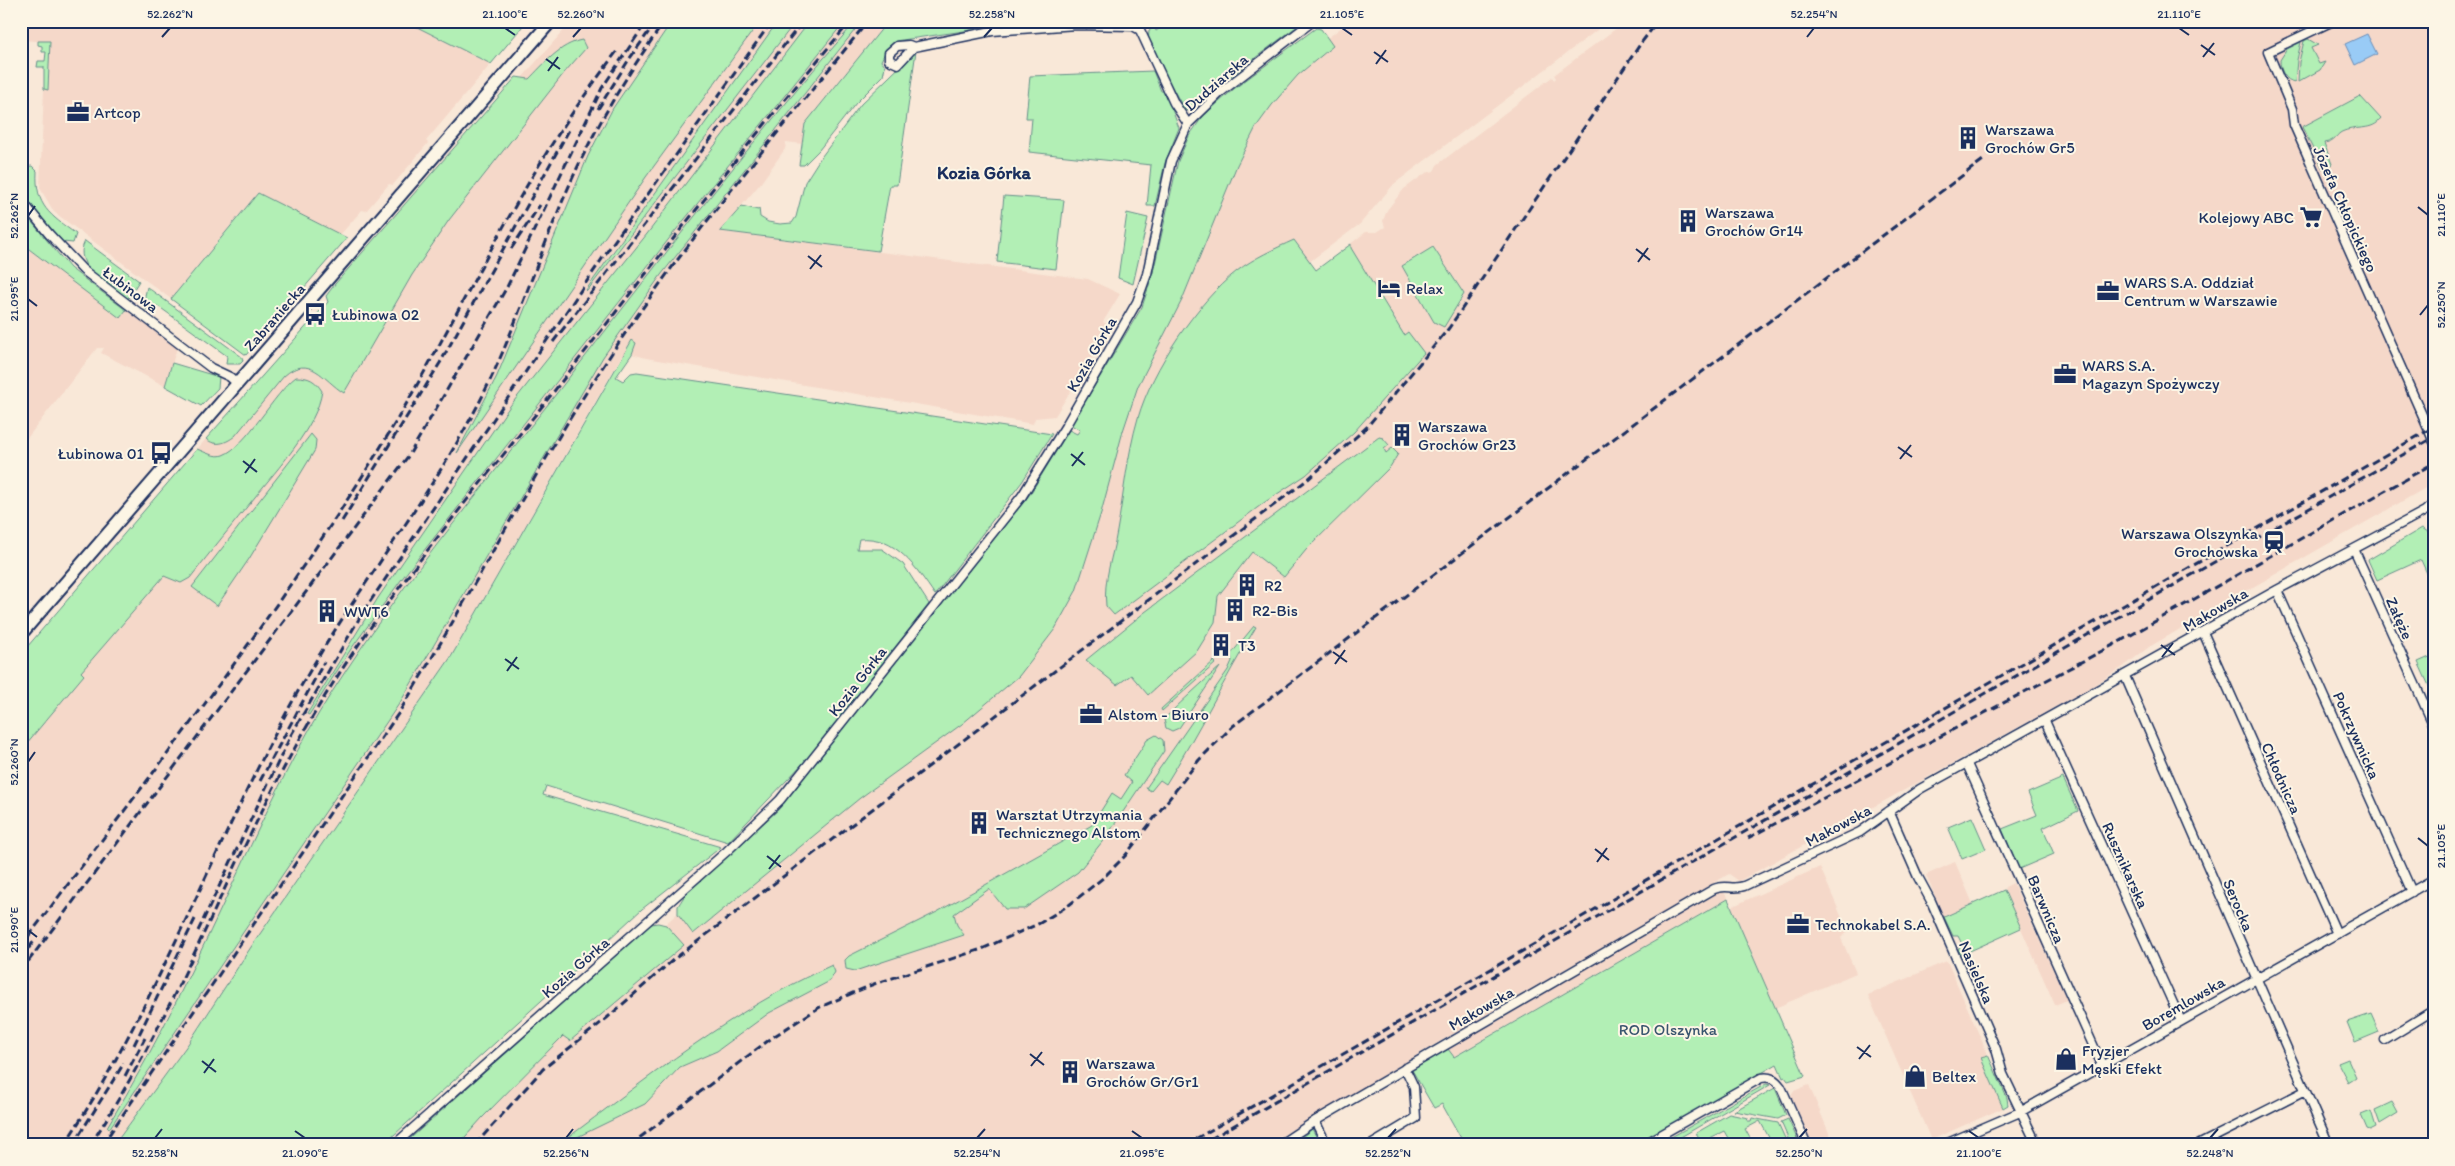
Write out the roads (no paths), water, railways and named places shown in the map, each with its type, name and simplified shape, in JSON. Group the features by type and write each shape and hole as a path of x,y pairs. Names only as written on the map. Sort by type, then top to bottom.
{"main road":[{"name":"Zabraniecka","path":"21,634 551,21"}],"street":[{"name":"Dudziarska","path":"914,47 992,31 1076,25 1133,26 1140,30 1174,103 1188,124 1222,91 1313,21"},
{"name":"Józefa Chłopickiego","path":"2333,21 2268,52 2292,109 2294,125 2434,442"},
{"name":"Kozia Górka","path":"394,1145 727,851 780,800 1022,496 1065,427 1137,302 1147,274 1171,161 1188,124"},
{"name":"Łubinowa","path":"21,200 49,234 83,270 212,368 230,377 238,384"},
{"name":"Makowska","path":"1279,1145 1315,1121 1405,1068 1714,889 1725,885 1736,888 1744,886 1860,832 1920,789 2277,590 2425,510 2434,503"},
{"name":"Załęże","path":"2354,549 2434,726"},
{"name":"Pokrzywnicka","path":"2277,590 2412,892"},
{"name":"Chłodnicza","path":"2203,632 2337,934"},
{"name":"Serocka","path":"2125,676 2329,1145"},
{"name":"Rusznikarska","path":"2045,721 2180,1021"},
{"name":"Barwnicza","path":"1966,764 2102,1064"},
{"name":"Nasielska","path":"1889,811 1996,1050 2002,1074 2036,1145"},
{"name":"Boremlowska","path":"1943,1145 2020,1112 2102,1064 2434,879"},
{"path":"2385,1040 2434,1010"},
{"path":"1371,1145 1416,1118 1414,1087 1405,1068"},
{"path":"1643,1145 1761,1078 1766,1077 1775,1080 1783,1091 1807,1145"},
{"path":"2198,1145 2305,1091"},
{"path":"1315,1121 1327,1145"}],"water":[{"path":"2367,34 2377,54 2355,65 2345,44"}],"railway":[{"path":"21,971 409,455 507,287 602,88 647,21"},
{"path":"64,1145 127,1039 182,928 234,816 290,706 336,629 435,478 480,401 504,350 576,170 598,126 623,83 665,21"},
{"path":"198,931 291,735 363,612 608,250 772,21"},
{"path":"553,342 803,21"},
{"path":"90,1145 154,1035 236,864 293,751 351,656 406,578 465,502 664,250 851,21"},
{"path":"102,1145 398,714 552,448 636,317 732,188 868,21"},
{"path":"475,1145 543,1069 607,1018 673,960 1307,480 1366,428 1449,328 1641,43 1658,21"},
{"path":"598,109 650,30"},
{"path":"21,946 201,709 330,526 394,425 528,183 568,120 617,51"},
{"path":"342,521 440,363 569,130"},
{"path":"630,1145 773,1037 820,1007 874,984 982,949 1040,923 1069,905 1103,878 1125,856 1199,760 1233,726 1983,160"},
{"path":"511,249 540,205"},
{"path":"1185,1145 2434,427"},
{"path":"2254,540 2434,437"},
{"path":"1748,838 2117,643 2434,463"},
{"path":"1200,1145 2230,553"},
{"path":"260,781 324,662"},
{"path":"134,1045 196,917"},
{"path":"21,958 35,940"},
{"path":"125,1076 145,1038"},
{"path":"73,1145 124,1063"}],"place":[{"name":"Artcop","path":"78,112"},
{"name":"Warszawa Grochów Gr5","path":"1968,138"},
{"name":"Kolejowy ABC","path":"2311,217"},
{"name":"Warszawa Grochów Gr14","path":"1688,221"},
{"name":"Relax","path":"1389,288"},
{"name":"WARS S.A. Oddział Centrum w Warszawie","path":"2108,291"},
{"name":"Łubinowa 02","path":"315,314"},
{"name":"WARS S.A. Magazyn Spożywczy","path":"2065,374"},
{"name":"Warszawa Grochów Gr23","path":"1402,435"},
{"name":"Łubinowa 01","path":"161,453"},
{"name":"Warszawa Olszynka Grochowska","path":"2274,542"},
{"name":"R2","path":"1247,585"},
{"name":"R2-Bis","path":"1235,610"},
{"name":"WWT6","path":"327,611"},
{"name":"T3","path":"1221,645"},
{"name":"Alstom - Biuro","path":"1091,714"},
{"name":"Warsztat Utrzymania Technicznego Alstom","path":"979,823"},
{"name":"Technokabel S.A.","path":"1798,924"},
{"name":"Fryzjer Męski Efekt","path":"2066,1059"},
{"name":"Warszawa Grochów Gr/Gr1","path":"1070,1072"},
{"name":"Beltex","path":"1915,1076"}],"district":[{"name":"Kozia Górka","path":"984,173"}],"park label":[{"name":"ROD Olszynka","path":"1668,1029"}]}
